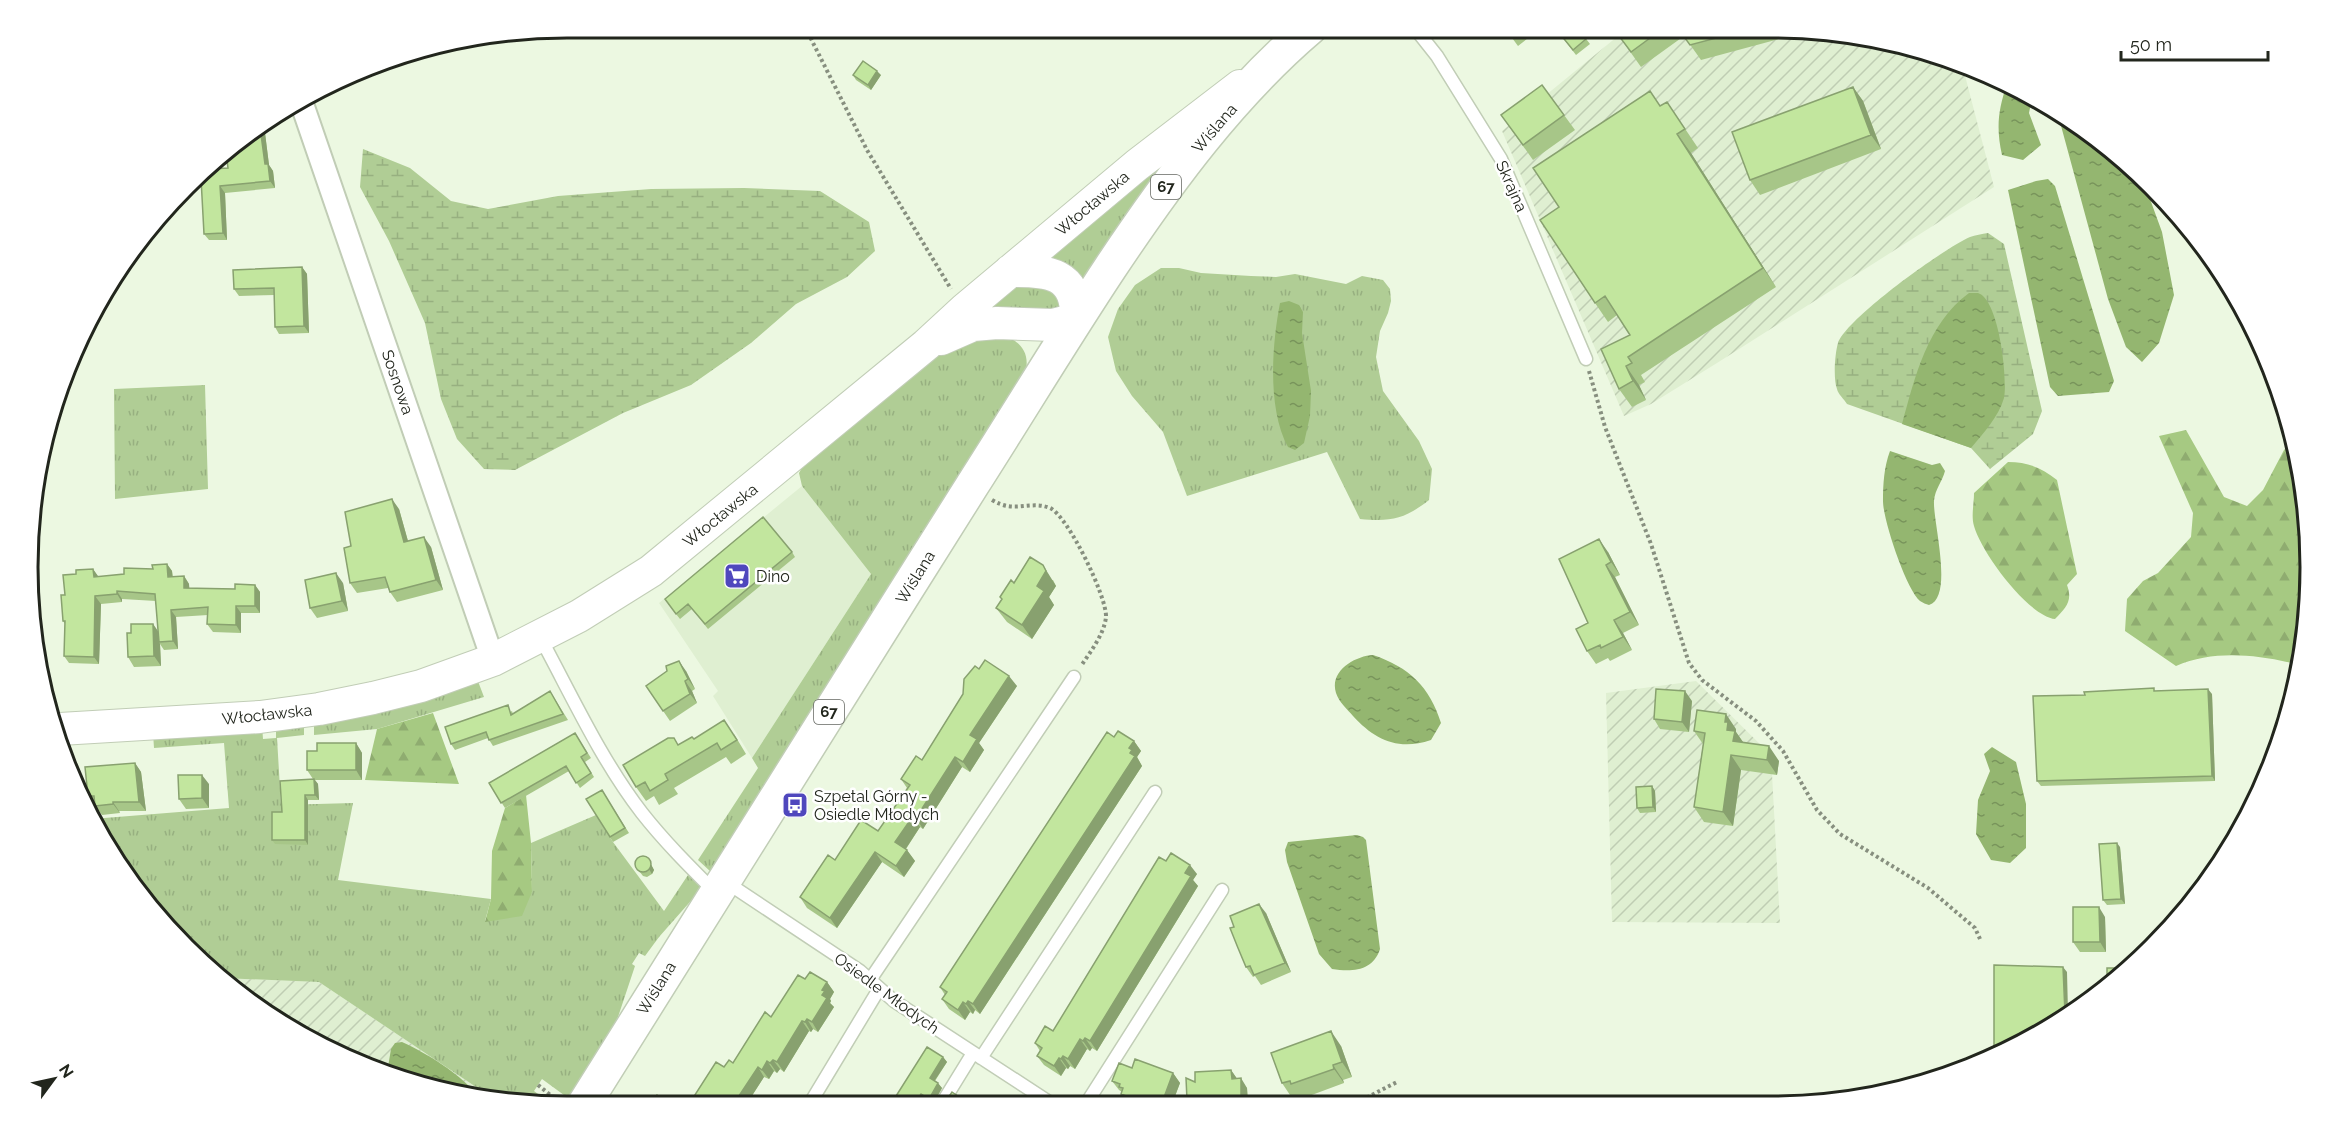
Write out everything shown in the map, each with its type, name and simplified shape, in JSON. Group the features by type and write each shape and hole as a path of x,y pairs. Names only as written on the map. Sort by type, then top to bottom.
{"main road":[{"name":"67","path":"1271,65 1299,38"},
{"name":"Włocławska","path":"64,729 260,717 319,709 373,698 421,686 493,660 607,600 651,571 926,345 1010,271 1182,129 1219,100 1271,65"},
{"name":"Wiślana","path":"589,1096 1076,320 1179,169 1224,114 1271,65"},
{"path":"926,345 973,325 997,323 1053,325 1076,320 1075,300 1059,277 1042,271 1010,271"},
{"path":"1018,325 1033,341 1046,367"}],"street":[{"name":"Sosnowa","path":"303,107 493,660"}],"lane":[{"name":"Skrajna","path":"1422,38 1437,56 1501,159 1586,359"},
{"name":"Osiedle Młodych","path":"540,636 617,776 642,813 674,850 719,886 874,984 1040,1096"},
{"path":"814,1096 874,984 1074,677"},
{"path":"947,1096 1155,792"},
{"path":"1091,1096 1222,890"}],"path":[{"path":"811,38 867,150 943,279 965,309"},
{"path":"1586,359 1605,427 1651,544 1689,663 1702,680 1756,721 1783,751 1817,810 1840,834 1928,888 1975,928 1980,939"},
{"path":"974,483 988,498 1001,506 1010,508 1041,506 1058,513 1064,519 1100,589 1105,604 1104,625 1074,677"},
{"path":"1370,1096 1398,1082"},
{"path":"538,1085 551,1095"}],"shaded area":[{"path":"1616,38 1770,38 1840,42 1907,56 1965,75 1994,187 1651,404 1624,416 1502,131"},
{"path":"802,486 871,574 752,758 713,696 718,691 659,603"},
{"path":"1696,681 1771,755 1780,923 1612,922 1606,693"},
{"path":"235,979 319,982 477,1087 430,1077 364,1055 302,1025"}],"green space":[{"path":"363,149 410,168 451,201 488,209 558,196 651,189 744,188 820,191 869,222 875,251 847,277 796,304 751,343 691,385 623,413 515,470 484,469 457,439 441,399 425,323 389,241 360,187"},
{"path":"1164,165 1084,283 1047,258 1158,166"},
{"path":"1988,233 2004,244 2042,411 2033,434 1990,469 1971,448 1847,404 1838,391 1835,373 1838,343 1859,318 1897,285 1939,255 1970,237"},
{"path":"1161,268 1251,276 1276,277 1295,274 1346,284 1362,276 1383,280 1390,289 1391,301 1380,331 1376,357 1383,391 1419,441 1432,469 1429,500 1397,518 1360,519 1327,452 1187,496 1163,432 1132,396 1116,371 1108,337 1118,309 1135,285"},
{"path":"1016,284 1059,288 1060,310 993,312 990,305"},
{"path":"1007,336 1017,342 1023,350 1026,370 711,872 698,860 758,768 752,758 871,574 802,486 799,473 807,459 955,341"},
{"path":"205,385 208,489 115,499 114,389"},
{"path":"2186,430 2224,497 2247,506 2263,490 2285,448 2295,497 2300,566 2295,636 2290,663 2238,655 2206,657 2176,666 2125,631 2127,599 2143,581 2158,573 2191,537 2193,513 2159,436"},
{"path":"2008,462 2034,466 2057,480 2077,574 2067,585 2069,600 2055,619 2032,607 2019,595 1986,551 1974,526 1974,493"},
{"path":"476,676 484,697 377,729 314,735 314,720"},
{"path":"433,713 459,784 365,780 377,729"},
{"path":"304,724 304,735 277,738 281,805 353,803 338,880 491,899 485,921 532,892 531,843 596,815 664,911 690,872 704,886 645,956 639,953 632,964 635,966 617,1020 569,1096 565,1096 542,1079 534,1091 539,1094 477,1087 319,982 235,979 192,941 147,889 101,818 229,808 224,743 154,748 153,733 262,725 263,739 276,738 276,727"},
{"path":"526,795 531,843 532,892 522,916 485,922 491,899 492,851 505,808"}],"water":[{"path":"2005,92 2030,106 2029,113 2041,145 2023,160 2002,155 1999,119"},
{"path":"2061,125 2093,147 2145,192 2149,197 2162,232 2174,295 2159,343 2142,362 2126,347 2108,299"},
{"path":"2048,179 2055,186 2114,381 2109,392 2058,396 2050,387 2008,190"},
{"path":"1969,293 1978,293 1985,298 1991,309 1997,324 2005,374 2004,398 1990,424 1971,448 1902,424 1918,370 1933,336 1943,320"},
{"path":"1289,301 1299,305 1303,312 1302,333 1311,391 1310,416 1304,443 1295,450 1288,447 1281,432 1274,396 1273,376 1273,357 1280,303"},
{"path":"1890,451 1932,465 1940,463 1945,471 1934,501 1940,558 1940,588 1936,599 1929,605 1920,601 1908,583 1887,523 1883,488"},
{"path":"1373,655 1407,672 1431,699 1441,723 1431,740 1398,744 1379,737 1361,724 1339,699 1335,685 1340,672 1345,666 1359,658"},
{"path":"1992,747 2016,762 2026,804 2026,848 2010,863 1991,860 1976,834 1978,800 1990,771 1984,754"},
{"path":"1357,835 1366,840 1380,949 1377,956 1367,966 1355,970 1332,969 1319,954 1287,862 1285,850 1288,842"},
{"path":"402,1042 422,1052 444,1065 469,1086 388,1064 391,1049 395,1043"}],"building":[{"path":"1563,38 1585,38 1586,39 1573,50"},
{"path":"1620,38 1650,38 1631,52"},
{"path":"1685,38 1716,38 1690,45"},
{"path":"863,61 877,71 868,85 853,75"},
{"path":"1542,85 1564,115 1523,145 1501,115"},
{"path":"1853,87 1871,135 1750,180 1732,132"},
{"path":"1650,91 1660,106 1667,102 1685,129 1677,134 1763,268 1628,357 1632,363 1626,366 1633,381 1619,389 1601,349 1630,335 1605,296 1595,303 1540,220 1559,207 1533,168"},
{"path":"261,135 270,181 220,186 223,233 204,234 201,184 219,169 228,168 227,161"},
{"path":"302,267 304,326 275,327 274,288 234,289 233,270"},
{"path":"392,499 404,542 424,537 436,580 390,592 385,577 350,583 344,548 351,546 345,512"},
{"name":"Dino","path":"763,517 792,552 705,624 688,604 676,614 665,599"},
{"path":"1599,539 1611,562 1606,565 1630,612 1614,620 1623,637 1601,648 1600,645 1587,651 1576,629 1588,623 1559,559"},
{"path":"1030,557 1043,565 1046,571 1037,586 1044,591 1022,625 996,608 1011,580 1014,583"},
{"path":"167,564 168,577 184,576 184,588 235,589 235,584 255,585 255,606 236,606 236,625 207,624 208,607 171,610 173,641 159,642 155,594 117,591 117,594 95,596 94,657 64,656 65,621 63,621 61,595 65,595 63,575 76,574 76,570 93,569 94,577 124,574 124,568 153,569 152,565"},
{"path":"336,573 342,601 310,608 305,580"},
{"path":"131,624 153,624 154,656 128,657 127,633 131,633"},
{"path":"985,660 1009,676 970,735 977,739 963,762 955,757 916,818 913,816 895,842 907,850 896,866 875,852 830,918 800,897 828,855 835,860 861,820 878,831 910,785 901,779 916,756 922,760 963,694 964,679 975,666 979,669"},
{"path":"679,661 688,679 685,681 690,694 663,711 646,686 667,671 666,666"},
{"path":"2154,688 2154,691 2208,689 2212,776 2037,781 2033,696 2085,695 2084,692"},
{"path":"1656,689 1685,691 1682,722 1654,719"},
{"path":"550,691 563,714 489,740 486,732 451,744 445,727 508,705 511,715"},
{"path":"1697,710 1726,714 1727,730 1735,731 1733,741 1769,746 1767,760 1731,755 1723,812 1694,807 1705,733 1694,731"},
{"path":"724,720 737,740 721,750 717,743 665,774 668,780 650,791 645,782 636,787 623,765 668,738 674,738 678,745 692,737 694,739"},
{"path":"1118,731 1134,741 1129,748 1132,750 1130,753 1135,756 973,1004 968,1001 966,1004 963,1002 958,1010 942,999 947,992 940,987 1107,732 1114,737"},
{"path":"575,733 587,753 581,757 591,773 576,783 566,766 501,803 489,783"},
{"path":"317,743 356,743 356,770 307,770 307,751 317,751"},
{"path":"135,763 139,802 113,802 113,804 95,806 94,796 90,796 87,790 85,767"},
{"path":"178,775 202,775 202,798 179,799"},
{"path":"314,779 315,795 305,795 305,840 272,840 272,812 282,812 280,781"},
{"path":"1652,786 1653,807 1637,808 1636,787"},
{"path":"602,790 625,828 610,837 586,799"},
{"path":"2117,843 2121,899 2103,900 2099,844"},
{"path":"1171,853 1190,865 1185,873 1191,876 1090,1041 1085,1038 1083,1041 1080,1039 1068,1059 1063,1056 1059,1058 1054,1066 1037,1056 1042,1048 1035,1043 1045,1026 1053,1031 1159,857 1166,861"},
{"path":"643,856 651,864 643,872 635,864"},
{"path":"1259,904 1285,963 1254,975 1250,966 1246,967 1238,948 1230,928 1234,927 1230,916"},
{"path":"2073,907 2099,907 2100,942 2073,942"},
{"path":"1994,965 2063,967 2065,1006 2035,1025 1994,1046"},
{"path":"810,972 827,982 822,995 827,998 812,1022 807,1019 805,1022 802,1021 777,1062 767,1061 762,1070 758,1067 739,1096 694,1096 716,1062 724,1067 729,1060 733,1063 765,1012 771,1017 798,975 805,979"},
{"path":"1331,1031 1342,1062 1333,1065 1334,1069 1291,1084 1290,1081 1282,1083 1271,1053"},
{"path":"927,1047 943,1057 930,1078 938,1083 931,1096 921,1094 920,1096 896,1096"},
{"path":"1135,1059 1173,1073 1164,1096 1121,1094 1123,1088 1112,1081 1119,1063 1132,1068"},
{"path":"1231,1070 1232,1079 1241,1078 1241,1096 1187,1096 1186,1078 1195,1082 1195,1072"}],"place":[{"name":"Dino","path":"737,576"},
{"name":"Szpetal Górny - Osiedle Młodych","path":"795,805"}]}
